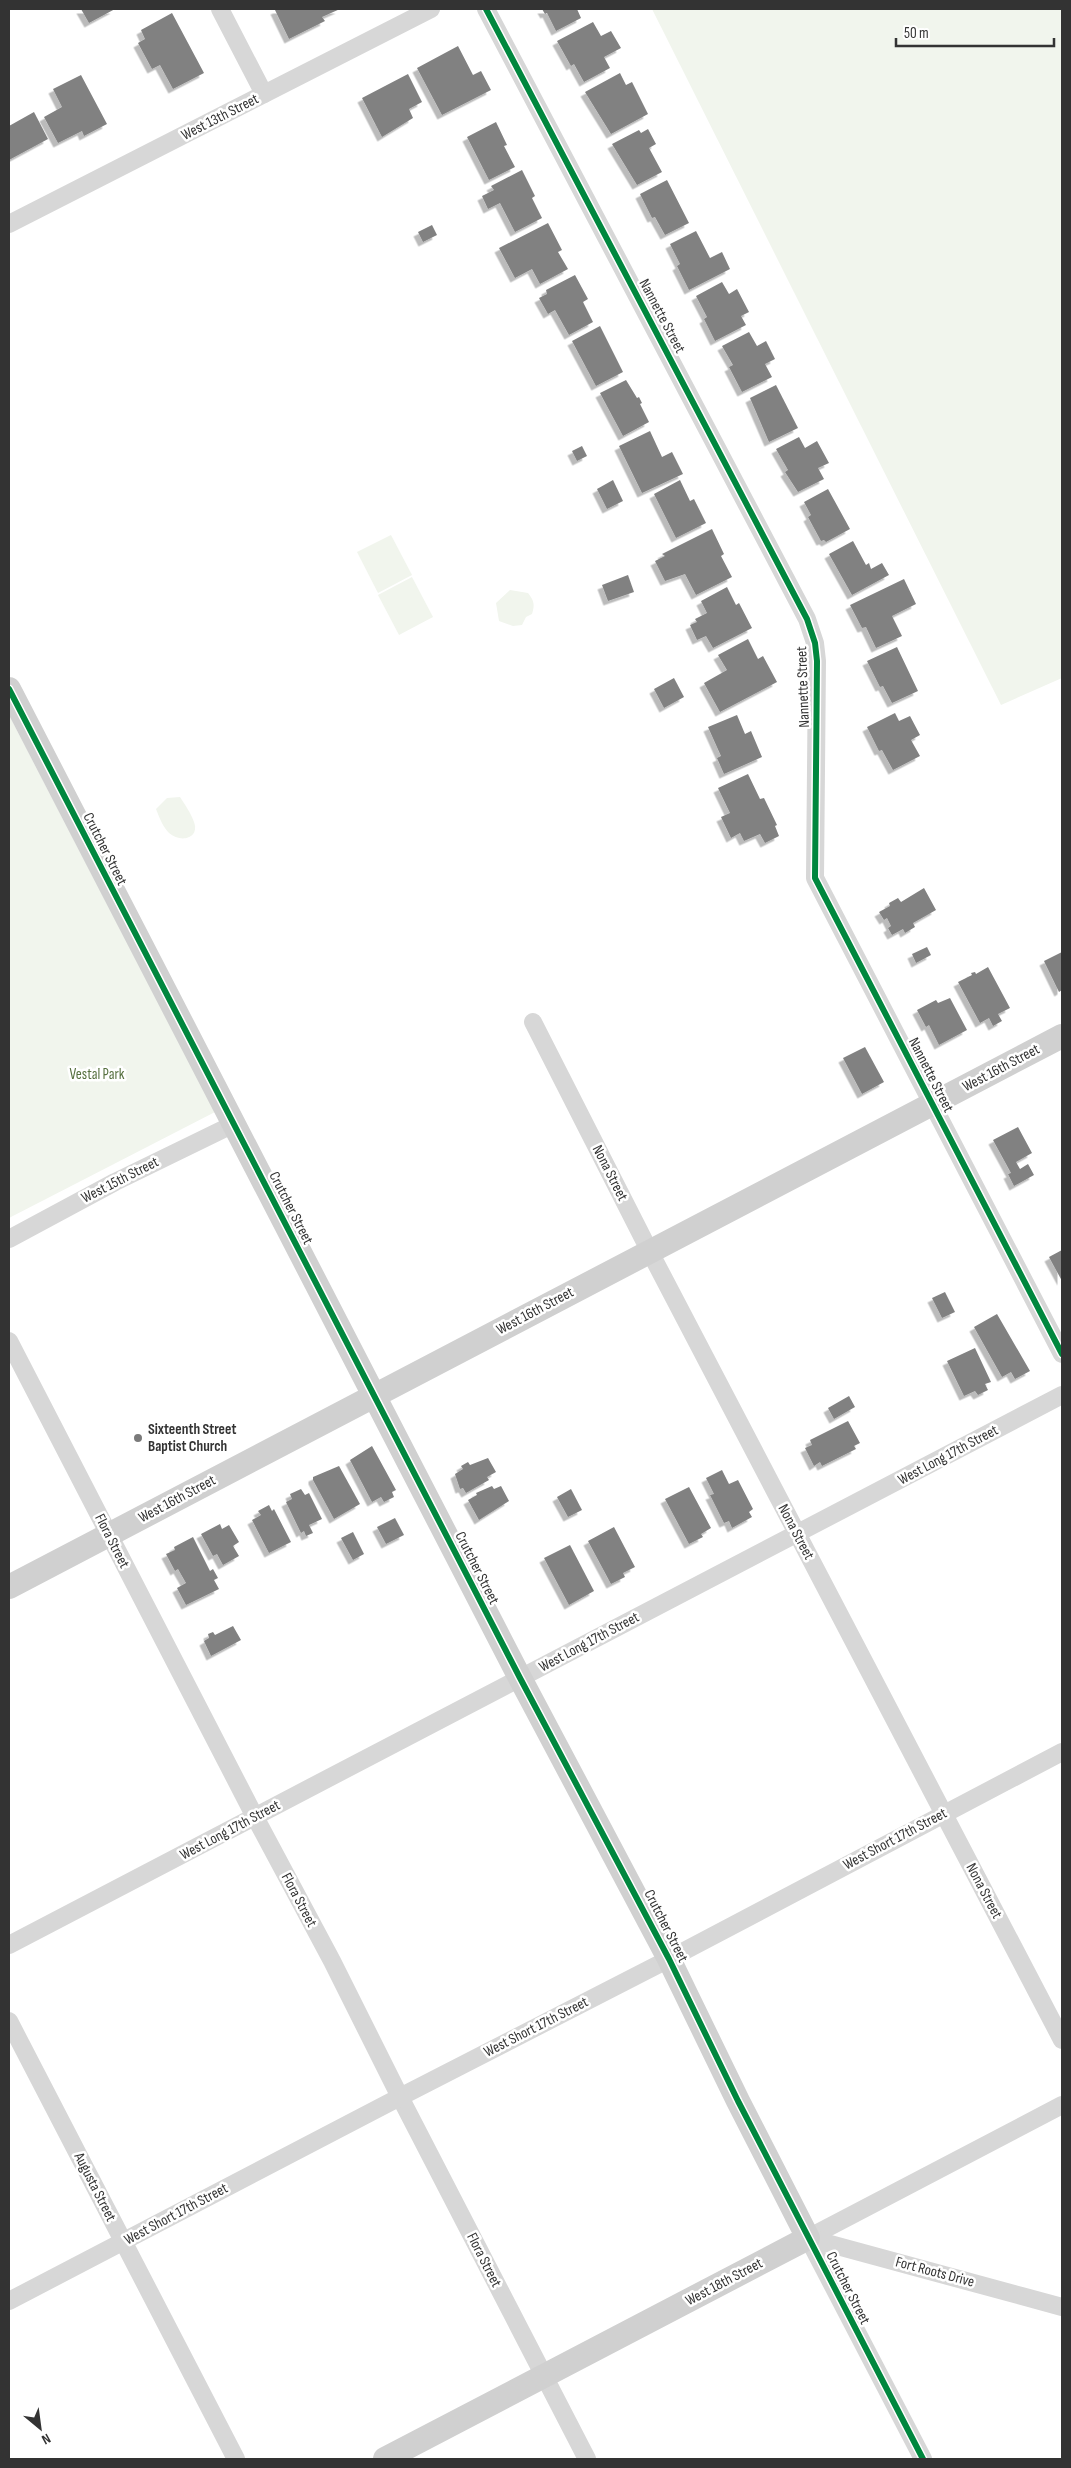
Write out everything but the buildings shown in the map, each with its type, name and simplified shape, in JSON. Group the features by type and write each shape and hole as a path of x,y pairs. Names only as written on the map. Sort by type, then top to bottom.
{"street":[{"path":"220,9 264,94"},
{"name":"West 13th Street","path":"9,224 431,9"},
{"name":"Nannette Street","path":"486,9 807,619 815,643 818,661 815,878 1062,1354"},
{"name":"Crutcher Street","path":"9,689 520,1678 670,1959 738,2101 923,2459"},
{"name":"Nona Street","path":"534,1022 650,1252 1062,2040"},
{"name":"West 16th Street","path":"9,1586 1062,1036"},
{"name":"West 15th Street","path":"9,1239 115,1182 234,1124"},
{"name":"Flora Street","path":"9,1341 255,1817 332,1961 587,2459"},
{"name":"West Long 17th Street","path":"9,1945 1062,1395"},
{"name":"West Short 17th Street","path":"9,2301 400,2097 670,1959 1062,1752"},
{"name":"Augusta Street","path":"9,2021 236,2459"},
{"name":"West 18th Street","path":"385,2459 1062,2106"},
{"name":"Fort Roots Drive","path":"808,2238 1062,2307"}],"green space":[{"path":"652,9 1062,9 1062,678 1001,705"},
{"path":"391,535 412,575 378,593 357,552"},
{"path":"412,577 433,617 399,635 378,595"},
{"path":"510,590 528,593 533,601 532,614 526,617 522,625 513,626 499,621 496,603"},
{"name":"Vestal Park","path":"9,715 215,1112 9,1218"},
{"path":"180,797 194,822 194,832 188,838 178,838 169,833 156,809 167,798"}],"cycle path":[{"path":"486,9 807,619 815,643 817,661 815,878 1062,1354"},
{"path":"9,689 520,1678 669,1959 738,2101 923,2459"}],"place":[{"name":"Sixteenth Street Baptist Church","path":"138,1438"}]}
